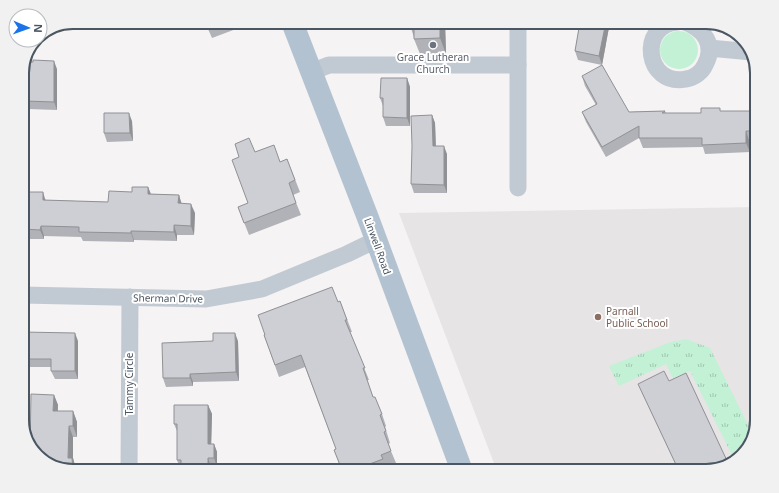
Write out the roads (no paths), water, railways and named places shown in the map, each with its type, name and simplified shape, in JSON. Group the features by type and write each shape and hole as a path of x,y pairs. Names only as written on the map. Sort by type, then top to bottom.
{"main road":[{"name":"Linwell Road","path":"295,29 376,240 459,464"}],"street":[{"path":"518,29 518,188"},
{"path":"661,29 653,40 651,49 652,59 656,68 662,75 671,79 681,80 698,74 705,67 709,58 707,39 699,29"},
{"path":"709,48 744,51"},
{"path":"311,72 329,65 518,65"},
{"name":"Sherman Drive","path":"29,295 206,299 262,289 347,254 376,240"},
{"name":"Tammy Circle","path":"129,464 130,297"}],"place":[{"name":"Grace Lutheran Church","path":"433,45"},
{"name":"Parnall Public School","path":"598,317"}]}
